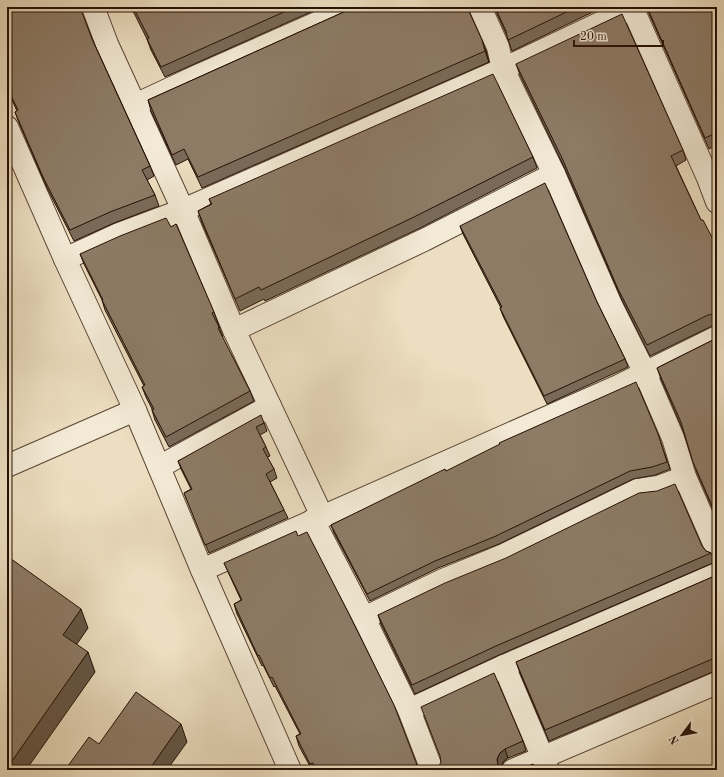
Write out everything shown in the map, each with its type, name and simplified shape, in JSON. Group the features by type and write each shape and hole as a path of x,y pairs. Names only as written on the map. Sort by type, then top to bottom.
{"street":[{"path":"135,105 194,77 353,7"},
{"path":"480,7 498,47 503,69 554,174 611,305 645,373 673,438 685,477 717,550"},
{"path":"65,259 119,234 183,210 503,69 632,7 705,171 717,202"},
{"path":"100,9 107,44 183,210 234,330 270,406 317,518 409,710 432,770"},
{"path":"7,127 65,259 135,410 202,570 290,770"},
{"path":"234,330 424,240 554,174"},
{"path":"202,570 616,387 717,337"},
{"path":"159,467 270,406"},
{"path":"7,465 135,410"},
{"path":"364,618 443,580 504,555 638,490 658,487 685,477"},
{"path":"409,710 504,666 717,574"},
{"path":"504,666 545,763"},
{"path":"513,770 545,763 717,683"}],"building":[{"path":"7,7 80,7 92,39 150,166 142,170 155,195 110,212 70,230 43,177 15,112 18,110 7,87"},
{"path":"133,7 295,7 161,67 147,39 149,38"},
{"path":"355,7 467,7 482,40 485,51 198,177 184,149 172,155 148,100"},
{"path":"495,7 577,7 508,40 506,31"},
{"path":"647,7 717,7 717,140 714,134 705,138"},
{"path":"622,14 683,150 671,156 701,220 703,220 714,241 717,239 717,315 708,315 647,345 618,289 562,158 516,64"},
{"path":"493,74 533,157 414,217 261,290 259,287 235,299 198,211 212,204 209,199"},
{"path":"545,183 597,302 625,359 544,396 500,308 502,307 460,226"},
{"path":"166,218 171,227 176,224 214,312 212,313 219,327 218,328 250,391 166,437 152,410 154,409 142,387 145,385 80,254"},
{"path":"717,338 717,517 693,462 681,422 657,368"},
{"path":"636,382 658,434 667,462 652,467 630,471 496,536 435,561 367,594 331,525 445,469 446,471 500,444 499,443"},
{"path":"261,415 264,423 256,427 266,447 263,449 274,469 266,474 284,510 205,545 184,493 192,489 178,461"},
{"path":"675,484 702,546 706,551 711,553 496,646 412,685 378,615 445,583 506,558 639,493 657,491"},
{"path":"296,531 298,536 307,532 394,705 417,765 421,770 316,770 313,763 310,764 296,736 301,734 272,677 270,678 259,655 258,656 234,604 242,600 224,563"},
{"path":"7,556 81,609 63,635 88,652 7,768"},
{"path":"717,575 717,657 545,730 516,662"},
{"path":"494,673 523,741 505,749 500,753 497,759 498,766 502,770 436,770 441,762 440,756 421,707"},
{"path":"136,692 181,724 149,770 65,770 89,737 99,744"},
{"path":"533,764 537,770 519,770"}]}
